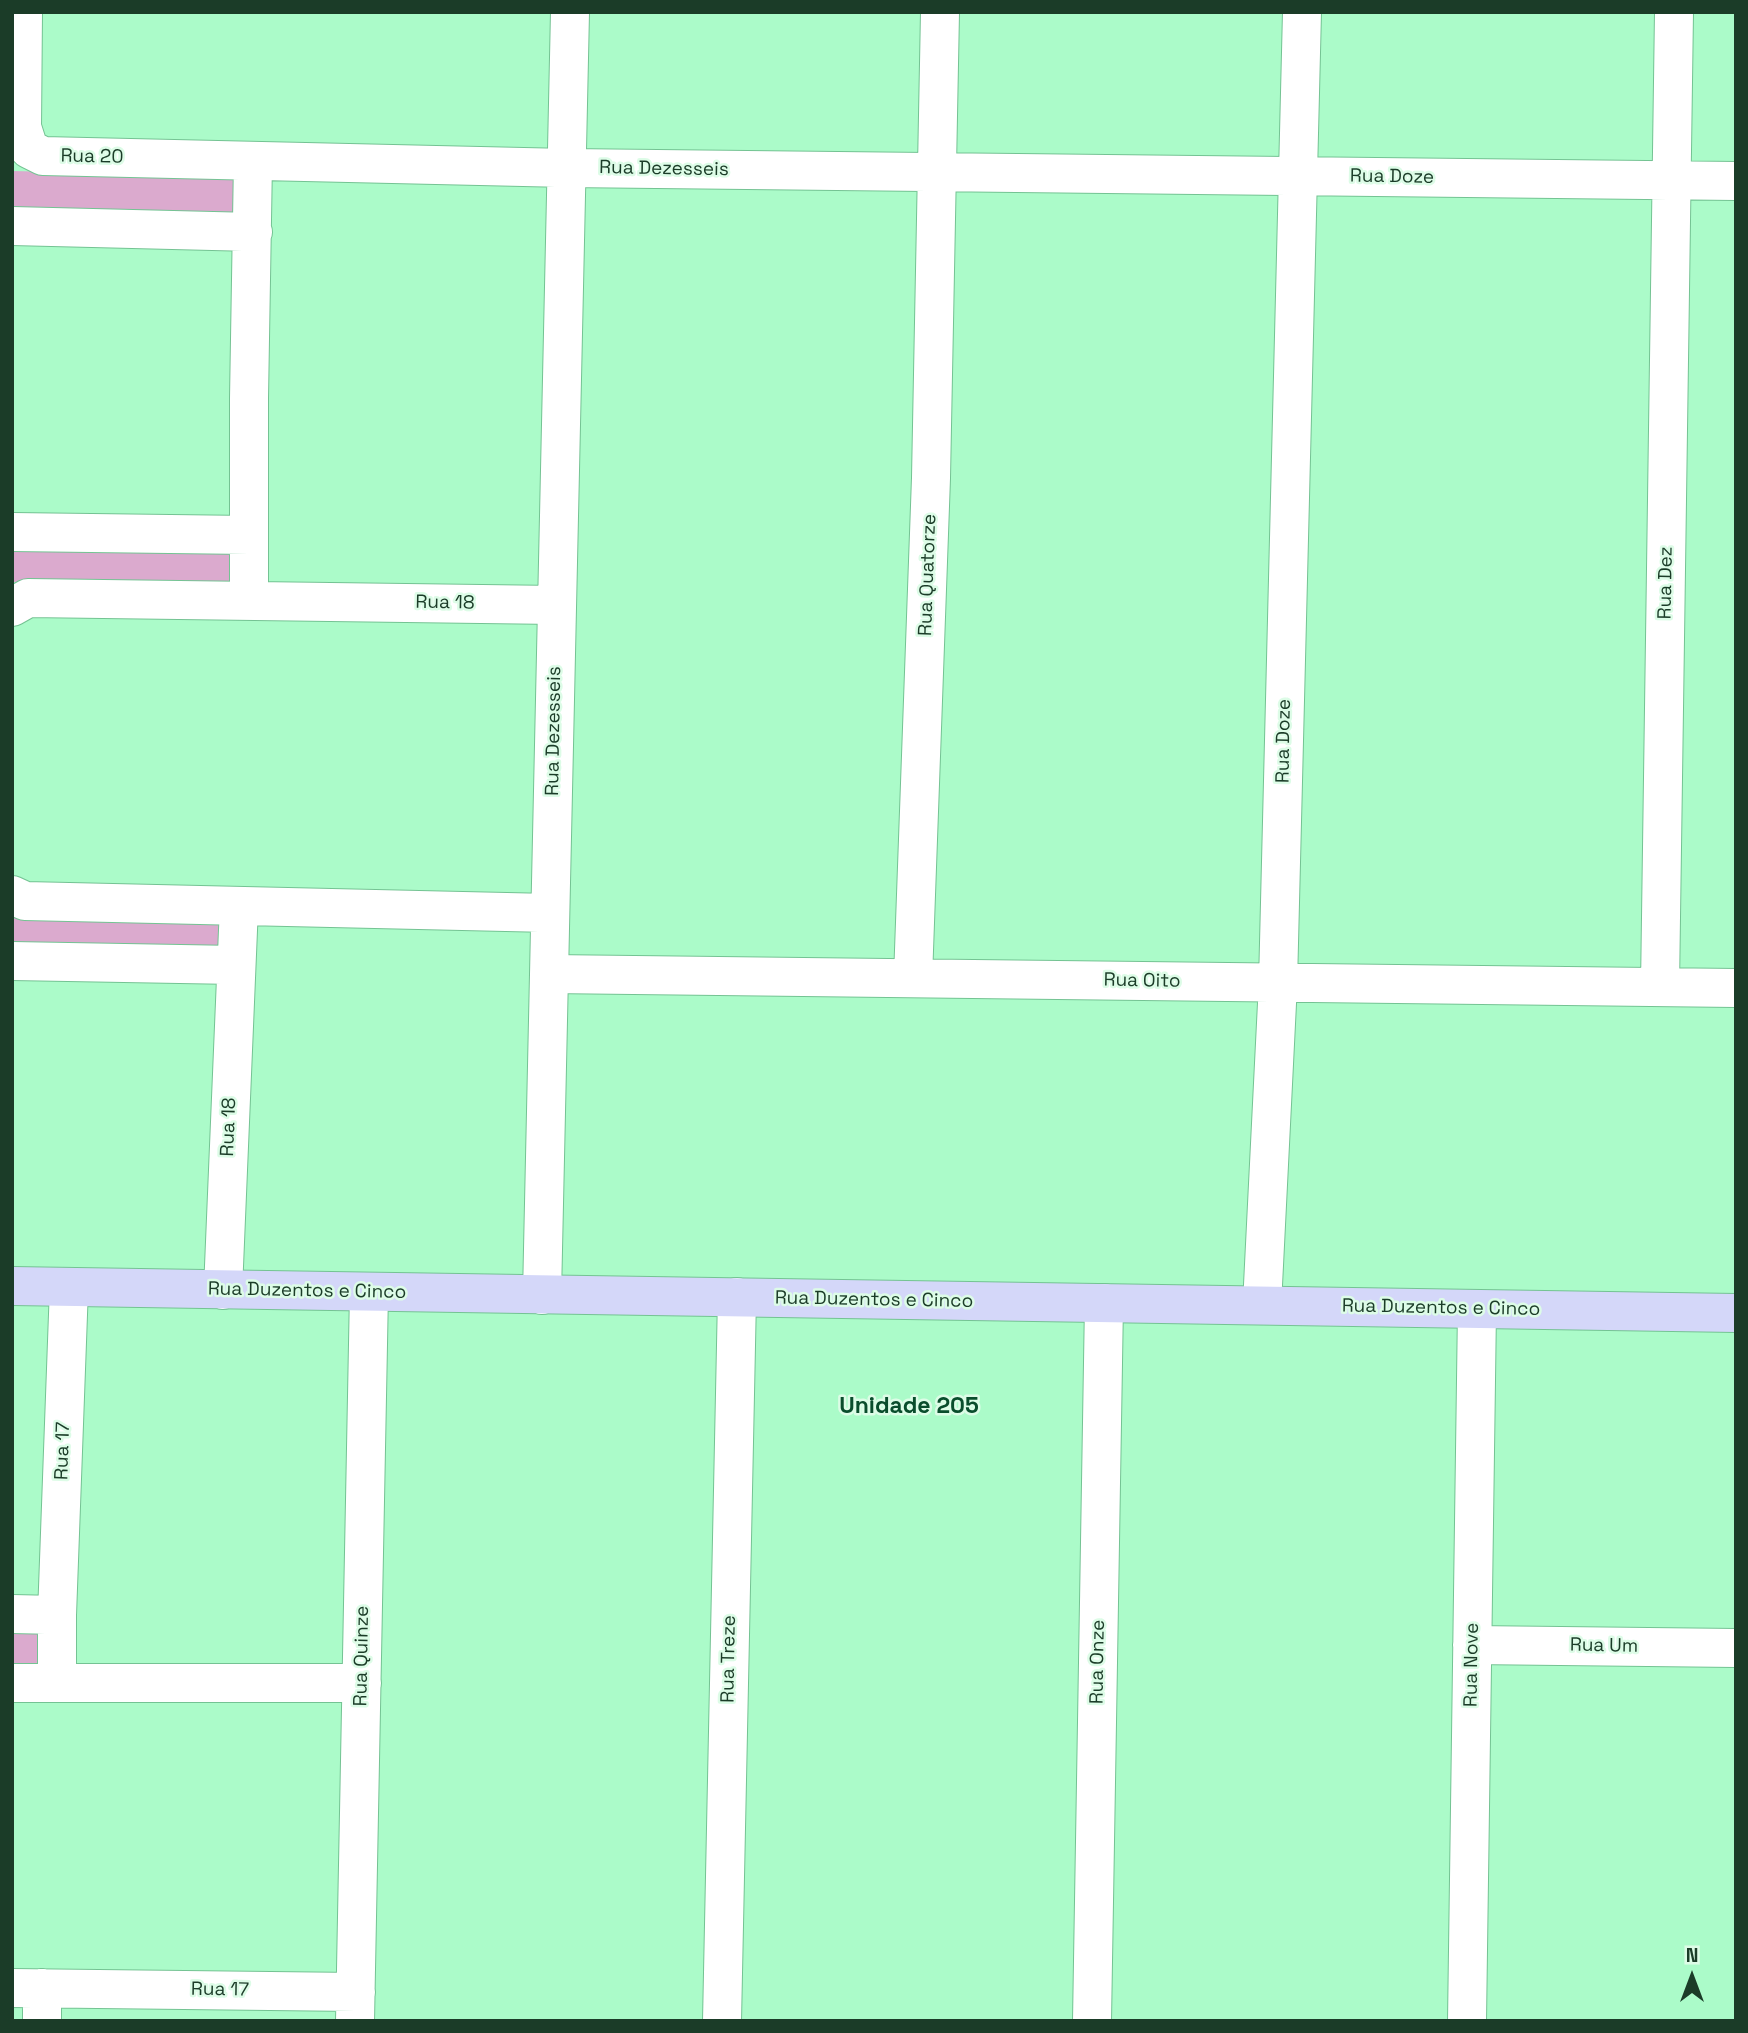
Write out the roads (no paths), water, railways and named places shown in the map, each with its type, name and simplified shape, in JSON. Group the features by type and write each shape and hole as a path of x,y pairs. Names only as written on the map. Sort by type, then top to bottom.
{"street":[{"name":"Rua 20","path":"23,12 22,127 29,149 43,156 567,168"},
{"name":"Rua Dezesseis","path":"542,1294 570,12"},
{"name":"Rua Quatorze","path":"913,978 931,478 940,12"},
{"name":"Rua Doze","path":"1262,1306 1279,982 1302,12"},
{"name":"Rua Dez","path":"1660,987 1674,12"},
{"path":"249,600 249,398 254,161"},
{"name":"Rua Dezesseis","path":"567,168 937,172"},
{"name":"Rua Doze","path":"937,172 1672,180"},
{"path":"1672,180 1736,181"},
{"path":"12,226 254,232"},
{"path":"12,532 249,535"},
{"name":"Rua 18","path":"12,607 28,598 557,605"},
{"path":"12,895 25,901 550,913"},
{"name":"Rua 18","path":"223,1290 239,906"},
{"path":"12,961 236,965"},
{"name":"Rua Oito","path":"549,974 1736,988"},
{"name":"Rua Duzentos e Cinco","path":"12,1286 1736,1313"},
{"name":"Rua 17","path":"57,1682 68,1287"},
{"name":"Rua Quinze","path":"355,2006 369,1292"},
{"name":"Rua Treze","path":"722,2021 737,1297"},
{"name":"Rua Onze","path":"1092,2021 1104,1303"},
{"name":"Rua Nove","path":"1467,2021 1477,1309"},
{"path":"12,1614 57,1615"},
{"name":"Rua Um","path":"1472,1645 1736,1648"},
{"path":"12,1683 362,1683"},
{"name":"Rua 17","path":"32,1999 355,2006"}],"district":[{"name":"Unidade 205","path":"909,1407"}]}
